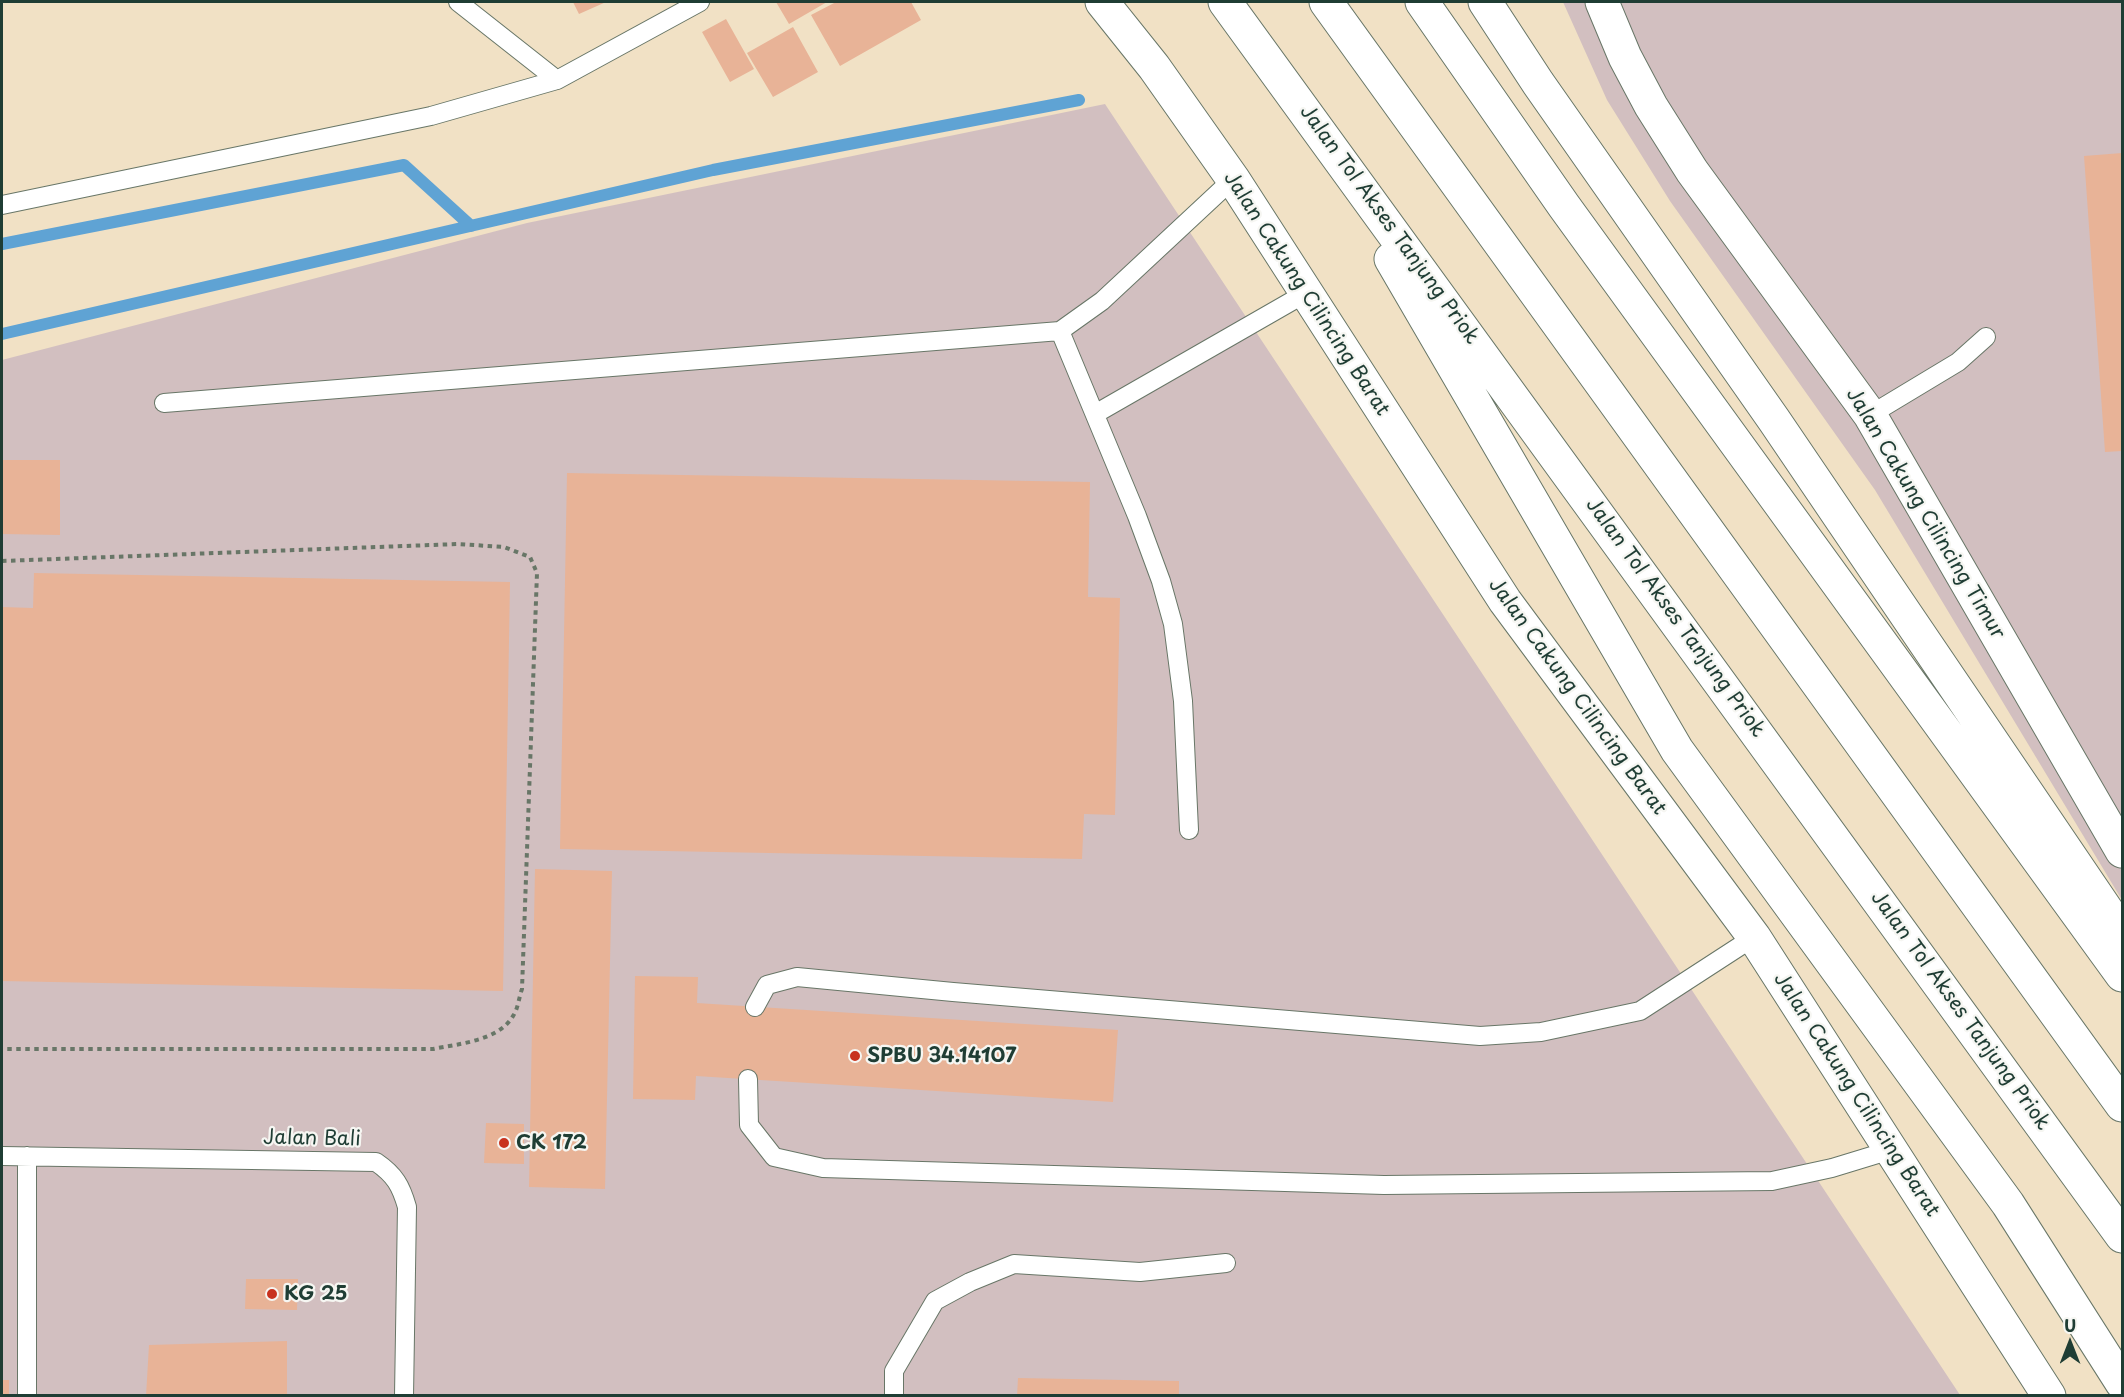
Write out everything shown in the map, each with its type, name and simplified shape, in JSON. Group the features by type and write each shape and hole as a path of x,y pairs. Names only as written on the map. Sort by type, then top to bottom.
{"highway":[{"name":"Jalan Cakung Cilincing Barat","path":"1102,2 1154,67 1233,179 1294,301 1505,601 1754,937 2049,1395"},
{"name":"Jalan Tol Akses Tanjung Priok","path":"1225,2 2122,1236"},
{"path":"1326,2 2122,1105"},
{"path":"1422,2 1571,215 2122,975"},
{"path":"1485,2 1538,84 1781,430 2122,933"},
{"name":"Jalan Cakung Cilincing Timur","path":"1602,2 1625,57 1651,106 1692,171 1870,415 2122,851"},
{"path":"1301,104 1677,750 2008,1204 2122,1383"}],"lane":[{"path":"458,2 557,80"},
{"path":"2,205 431,116 557,80 699,2"},
{"path":"164,403 1060,331 1102,301 1233,179"},
{"path":"1095,414 1294,301"},
{"path":"1060,331 1137,516 1173,624 1183,701 1189,830"},
{"path":"1870,415 1958,362 1986,337"},
{"path":"755,1007 767,985 797,977 1480,1035 1541,1032 1640,1011 1699,970 1754,937"},
{"path":"748,1079 749,1125 774,1157 823,1168 1384,1185 1772,1181 1832,1168 1891,1150"},
{"name":"Jalan Bali","path":"2,1156 376,1162 391,1172 401,1185 407,1208 404,1395"},
{"path":"27,1156 27,1395"},
{"path":"894,1395 894,1371 934,1301 1014,1264 1140,1272 1226,1263"}],"path":[{"path":"2,561 458,544 504,547 530,557 537,573 522,989 513,1017 497,1030 473,1041 433,1049 2,1049"}],"shaded area":[{"path":"1563,2 2122,2 2122,900 1875,490 1670,201 1607,100"},
{"path":"1105,104 1960,1395 2,1396 2,360 527,223"}],"building":[{"path":"573,2 606,2 579,14"},
{"path":"776,2 827,2 789,24"},
{"path":"836,2 911,2 921,20 840,66 811,15"},
{"path":"726,19 754,69 730,82 702,32"},
{"path":"793,27 818,72 773,97 747,53"},
{"path":"2122,153 2122,451 2105,452 2084,156"},
{"path":"2,460 60,460 60,535 2,534"},
{"path":"567,473 1090,482 1088,597 1120,598 1115,815 1084,814 1082,859 560,849"},
{"path":"34,573 510,582 503,991 2,981 2,607 33,608"},
{"path":"535,869 612,871 605,1189 529,1187"},
{"path":"635,976 698,977 697,1003 1118,1030 1113,1102 696,1076 695,1100 633,1099"},
{"name":"CK 172","path":"486,1123 524,1124 524,1164 484,1163"},
{"name":"KG 25","path":"246,1279 298,1279 297,1310 245,1309"},
{"path":"287,1341 287,1396 146,1396 149,1345"},
{"path":"1018,1378 1179,1381 1179,1396 1017,1396"},
{"path":"2,1380 9,1380 9,1396 2,1396"}],"waterway":[{"path":"2,334 713,170 1079,100"},
{"path":"2,244 404,165 471,226"}],"place":[{"name":"SPBU 34.14107","path":"855,1056"},
{"name":"CK 172","path":"504,1143"},
{"name":"KG 25","path":"272,1294"}]}
